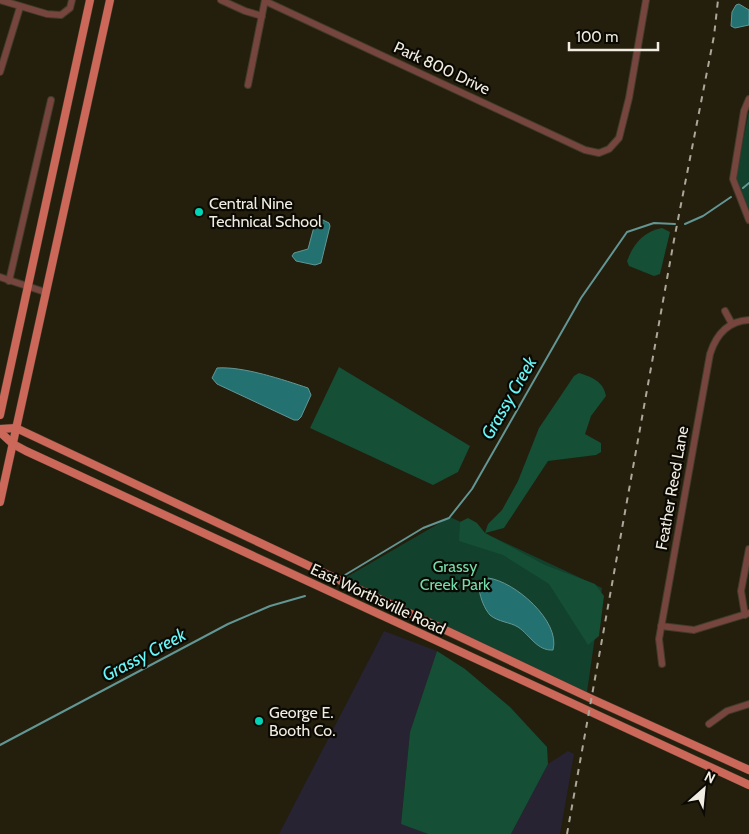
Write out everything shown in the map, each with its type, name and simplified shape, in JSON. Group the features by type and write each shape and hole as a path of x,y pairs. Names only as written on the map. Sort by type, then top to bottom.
{"main road":[{"path":"0,415 90,0"},
{"path":"0,502 110,0"},
{"name":"East Worthsville Road","path":"0,430 16,428 584,696 749,770"},
{"name":"East Worthsville Road","path":"0,430 12,444 589,713 749,785"}],"street":[{"path":"0,0 20,7 61,15 70,8 72,0"},
{"path":"221,0 245,11 262,16"},
{"name":"Park 800 Drive","path":"265,1 586,150 599,153 609,149 619,138 625,119 646,0"},
{"path":"248,85 265,1"},
{"path":"0,72 20,7"},
{"path":"9,281 51,100"},
{"path":"749,100 744,111 733,184 749,220"},
{"path":"0,277 45,292"},
{"path":"725,311 732,324 749,320"},
{"name":"Feather Reed Lane","path":"662,664 658,646 661,626 710,354 716,338 732,324"},
{"path":"661,626 694,630 747,614 741,591 749,550"},
{"path":"709,724 727,711 749,704"}],"shaded area":[{"path":"384,631 437,651 410,732 401,823 428,834 279,834"},
{"path":"568,751 574,754 560,834 511,834 548,764"}],"green space":[{"path":"749,111 749,209 736,177"},
{"path":"662,228 670,232 660,274 654,276 629,266 627,261 640,239 650,232"},
{"path":"339,367 470,446 458,472 433,485 310,428"},
{"path":"579,373 597,381 603,387 606,396 591,416 585,434 601,443 601,452 596,455 548,461 504,528 485,533 488,524 502,510 518,481 539,428 574,376"},
{"name":"Grassy Creek Park","path":"450,517 602,588 587,692 343,579"},
{"path":"468,518 477,523 485,533 545,565 595,584 604,596 599,636 588,645 549,584 503,555 459,541 460,522"},
{"path":"437,651 465,669 510,707 547,747 548,764 511,834 428,834 401,824 410,732"}],"water":[{"path":"739,4 749,10 749,25 735,28 731,26 732,12 736,5"},
{"path":"321,219 329,223 330,226 321,263 315,265 296,261 292,256 294,253 308,249 316,220"},
{"path":"217,368 251,371 276,378 308,388 311,395 301,417 298,420 294,420 217,384 212,378"},
{"path":"488,578 510,586 522,594 543,615 554,639 553,650 542,648 518,627 490,615 483,603 479,590"}],"waterway":[{"name":"Grassy Creek","path":"743,188 749,183"},
{"name":"Grassy Creek","path":"685,224 703,216 731,197"},
{"name":"Grassy Creek","path":"345,575 423,528 449,518 472,489 581,298 627,232 654,223 675,224"},
{"name":"Grassy Creek","path":"0,745 228,624 270,606 305,596"}],"railway":[{"path":"567,834 674,240 714,36 718,0"}],"place":[{"name":"Central Nine Technical School","path":"199,212"},
{"name":"George E. Booth Co.","path":"259,721"}]}
